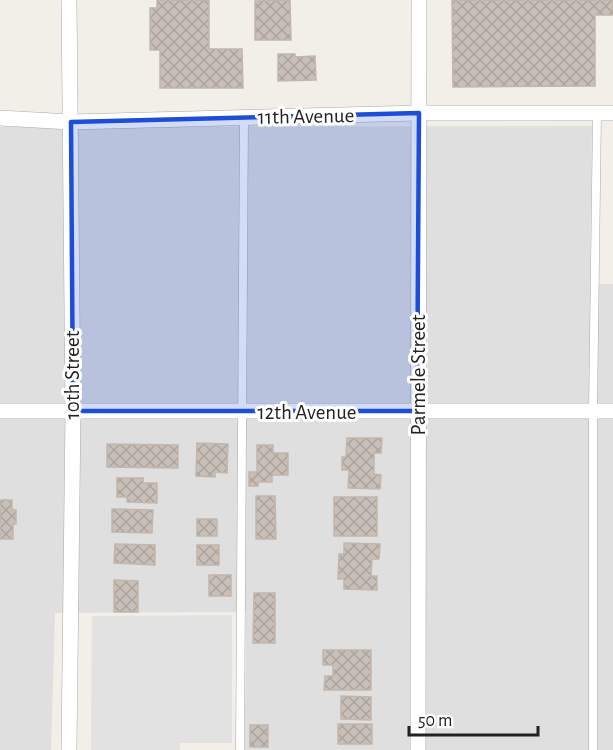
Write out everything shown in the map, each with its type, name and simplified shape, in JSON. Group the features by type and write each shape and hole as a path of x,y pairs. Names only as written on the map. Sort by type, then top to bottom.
{"street":[{"name":"10th Street","path":"69,0 72,411 69,750"},
{"name":"Parmele Street","path":"418,750 417,411 420,0"},
{"name":"11th Avenue","path":"0,118 71,122 419,113 613,113"},
{"name":"12th Avenue","path":"0,411 613,411"}],"lane":[{"path":"593,750 593,411 597,113"},
{"path":"240,750 244,118"}],"highlighted area":[{"path":"419,113 417,411 73,411 71,122"}],"shaded area":[{"path":"592,126 590,284 613,284 613,750 245,750 246,612 55,613 51,750 0,750 0,127"},
{"path":"232,615 232,743 180,743 180,750 91,750 92,616"}],"building":[{"path":"157,0 209,0 209,49 242,49 243,88 160,88 160,50 150,50 150,8 157,8"},
{"path":"290,0 291,40 255,40 255,1"},
{"path":"452,0 613,0 613,15 595,15 595,86 453,87"},
{"path":"278,54 295,54 295,57 315,56 316,80 278,81"},
{"path":"347,438 382,438 381,453 374,453 374,474 381,475 380,489 348,488 349,470 342,470 342,457 346,457"},
{"path":"197,443 228,444 227,473 215,472 215,477 196,476"},
{"path":"107,444 178,445 178,468 107,467"},
{"path":"257,445 273,445 273,453 288,453 288,475 272,475 272,482 258,482 258,486 249,486 249,472 257,472"},
{"path":"117,478 143,478 143,483 157,483 157,503 127,502 127,497 117,497"},
{"path":"256,496 275,496 276,539 256,539"},
{"path":"334,497 377,497 377,536 334,536"},
{"path":"0,500 12,500 12,510 16,510 13,539 0,539"},
{"path":"112,509 153,510 152,533 112,532"},
{"path":"197,519 217,519 217,536 197,536"},
{"path":"344,543 380,544 379,559 372,559 371,576 377,576 377,590 344,589 344,579 338,579 339,554 344,554"},
{"path":"115,544 155,545 155,565 114,563"},
{"path":"197,545 219,545 219,565 197,565"},
{"path":"209,575 231,575 231,596 209,596"},
{"path":"114,580 138,581 138,612 114,612"},
{"path":"254,593 275,593 275,643 253,643"},
{"path":"323,650 371,650 371,690 324,690 325,676 333,676 333,665 323,665"},
{"path":"341,696 371,697 371,720 341,719"},
{"path":"338,724 372,724 372,744 338,744"},
{"path":"250,725 268,725 268,747 250,747"}]}
